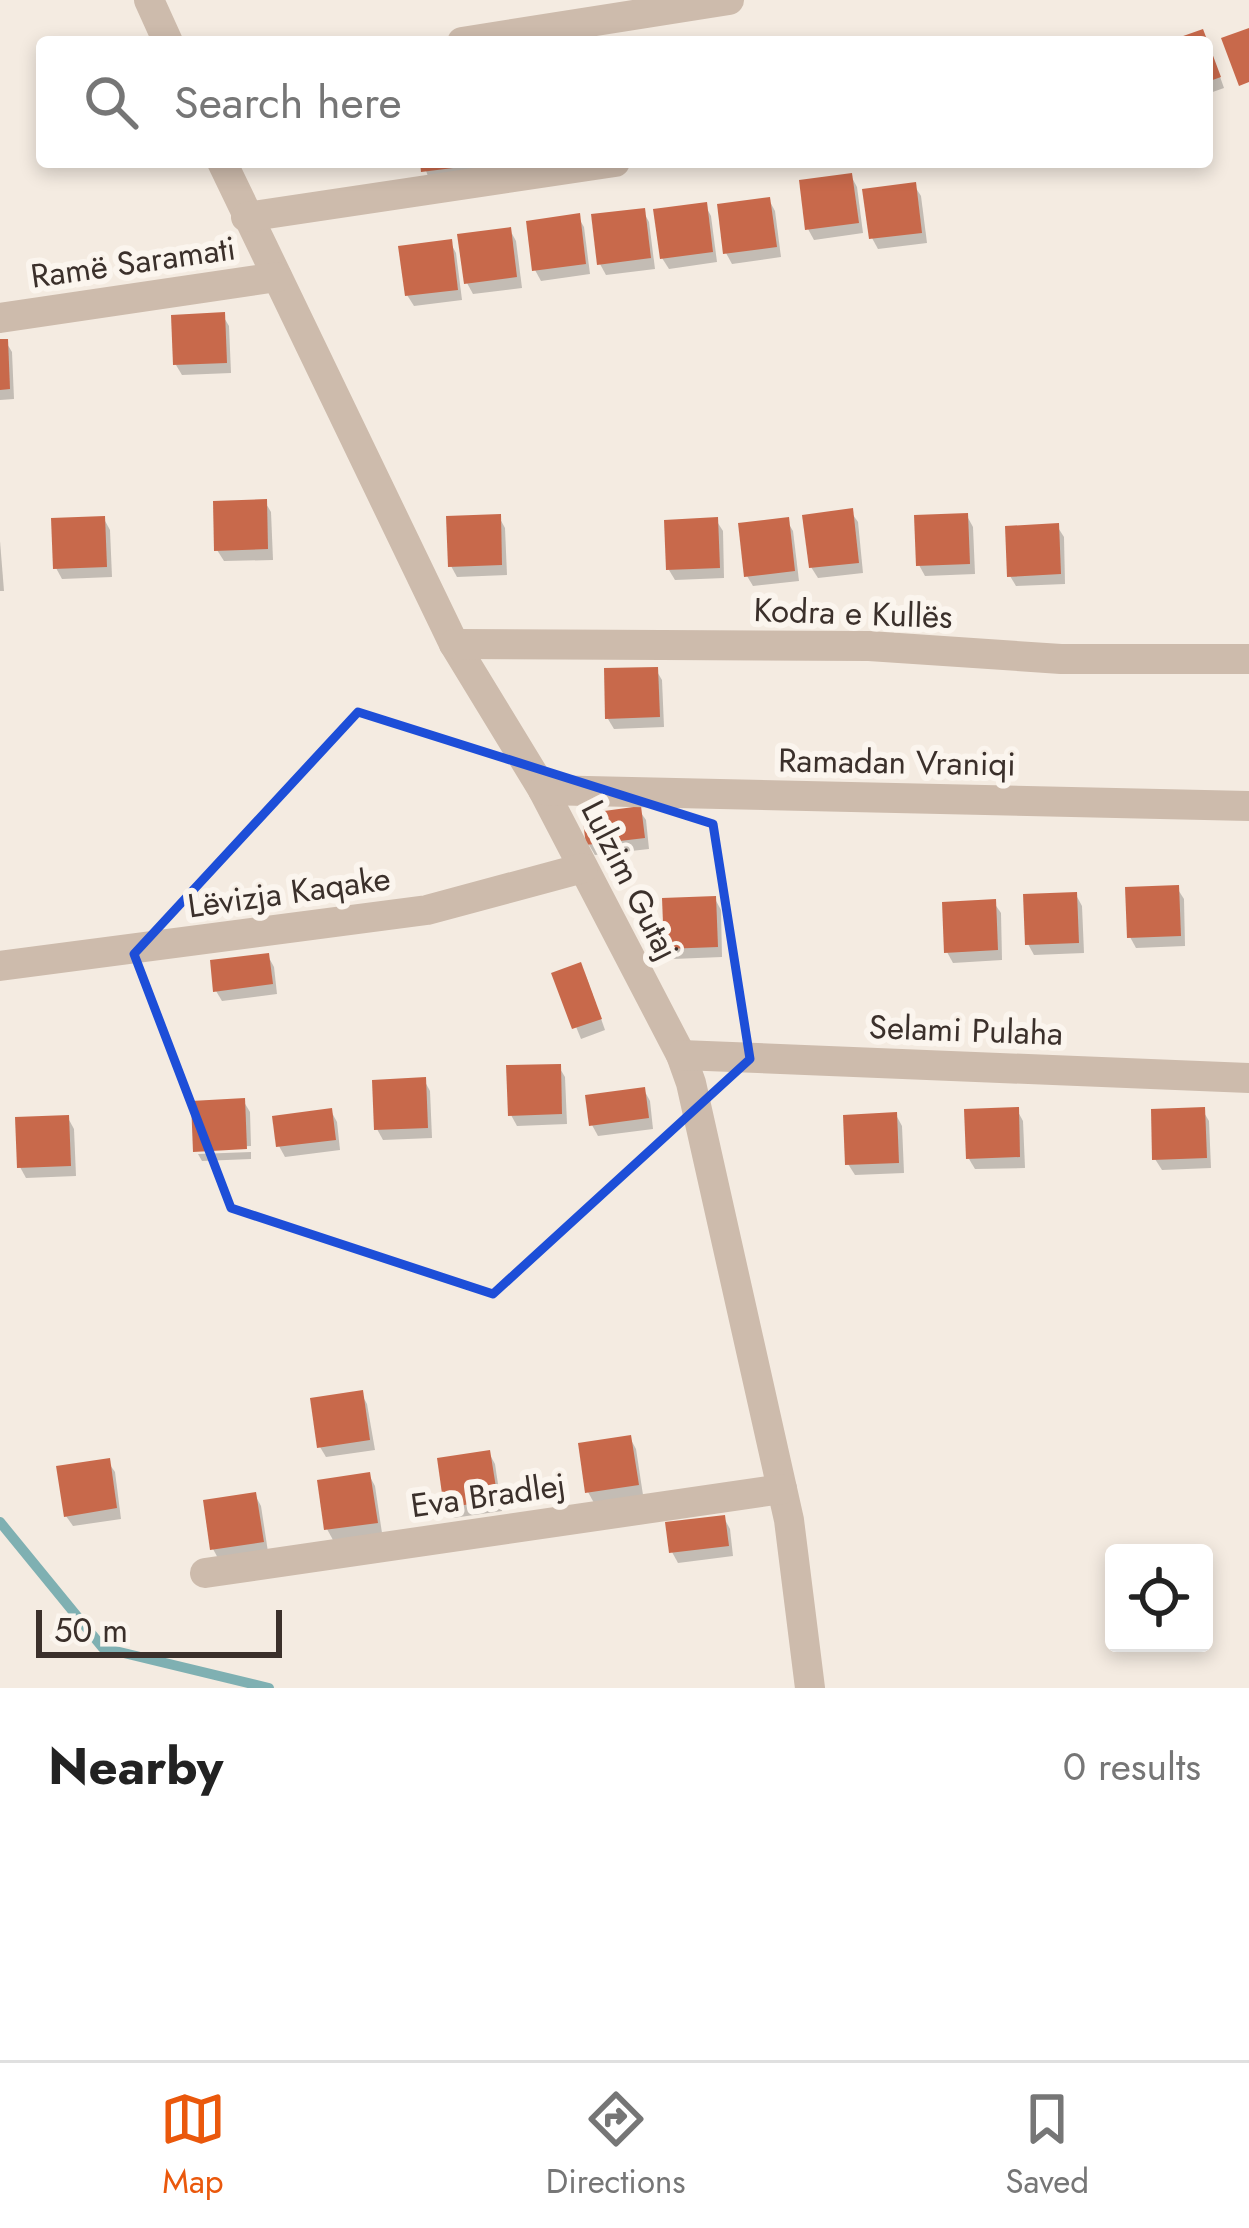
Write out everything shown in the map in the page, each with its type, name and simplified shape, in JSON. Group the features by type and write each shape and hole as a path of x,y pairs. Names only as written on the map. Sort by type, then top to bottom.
{"street":[{"path":"149,0 166,36"},
{"path":"500,36 729,0"},
{"name":"Lulzim Gutaj","path":"225,168 454,644 543,790 681,1055 782,1489 810,1688"},
{"path":"246,217 575,168"},
{"name":"Ramë Saramati","path":"0,318 277,277"},
{"name":"Kodra e Kullës","path":"454,644 869,646 1061,658 1249,659"},
{"name":"Ramadan Vraniqi","path":"543,790 1249,806"},
{"name":"Lëvizja Kaqake","path":"0,965 427,910 584,868"},
{"name":"Selami Pulaha","path":"681,1055 1249,1078"},
{"name":"Eva Bradlej","path":"205,1573 782,1489"}],"highlighted area":[{"path":"358,712 713,824 750,1059 493,1294 231,1208 134,954"}],"building":[{"path":"1249,28 1249,82 1239,86 1221,38"},
{"path":"1213,56 1221,77 1213,80"},
{"path":"852,173 859,223 805,230 799,180"},
{"path":"916,182 922,233 869,239 862,189"},
{"path":"770,197 777,247 723,254 717,204"},
{"path":"707,202 713,252 660,259 653,209"},
{"path":"645,208 651,258 597,265 591,214"},
{"path":"580,213 586,264 532,271 526,221"},
{"path":"511,227 517,277 464,284 457,234"},
{"path":"452,239 458,290 405,296 398,246"},
{"path":"225,312 227,363 173,365 171,315"},
{"path":"0,339 8,339 10,389 0,390"},
{"path":"267,499 268,549 214,551 213,501"},
{"path":"853,508 859,563 809,568 802,515"},
{"path":"968,513 970,564 916,566 914,515"},
{"path":"501,514 502,565 448,567 446,516"},
{"path":"105,516 107,567 53,569 51,518"},
{"path":"718,517 720,568 666,570 664,520"},
{"path":"789,517 795,571 744,577 738,523"},
{"path":"1059,523 1061,574 1007,577 1005,526"},
{"path":"658,667 660,717 605,719 604,668"},
{"path":"641,806 645,838 586,845 582,814"},
{"path":"1179,885 1181,936 1127,938 1125,887"},
{"path":"1077,892 1079,943 1025,945 1023,894"},
{"path":"716,896 718,947 664,949 662,898"},
{"path":"996,899 998,950 944,953 942,902"},
{"path":"269,953 273,984 213,992 210,960"},
{"path":"581,962 602,1019 572,1029 551,973"},
{"path":"561,1064 562,1114 508,1116 506,1065"},
{"path":"426,1077 428,1128 374,1130 372,1080"},
{"path":"645,1087 649,1118 589,1126 585,1095"},
{"path":"245,1098 247,1149 193,1152 191,1101"},
{"path":"1019,1107 1020,1157 966,1159 964,1109"},
{"path":"1205,1107 1207,1158 1152,1160 1151,1109"},
{"path":"332,1108 336,1140 276,1147 272,1116"},
{"path":"897,1112 899,1163 845,1165 843,1115"},
{"path":"69,1115 71,1166 17,1168 15,1117"},
{"path":"363,1390 370,1440 317,1448 310,1398"},
{"path":"631,1435 639,1485 585,1493 578,1443"},
{"path":"490,1450 498,1500 444,1508 437,1458"},
{"path":"110,1458 117,1508 64,1517 56,1466"},
{"path":"370,1472 378,1523 324,1530 317,1480"},
{"path":"256,1492 264,1542 210,1550 203,1500"},
{"path":"725,1515 729,1546 669,1553 665,1522"}],"waterway":[{"path":"0,1522 103,1648 269,1688"}]}
